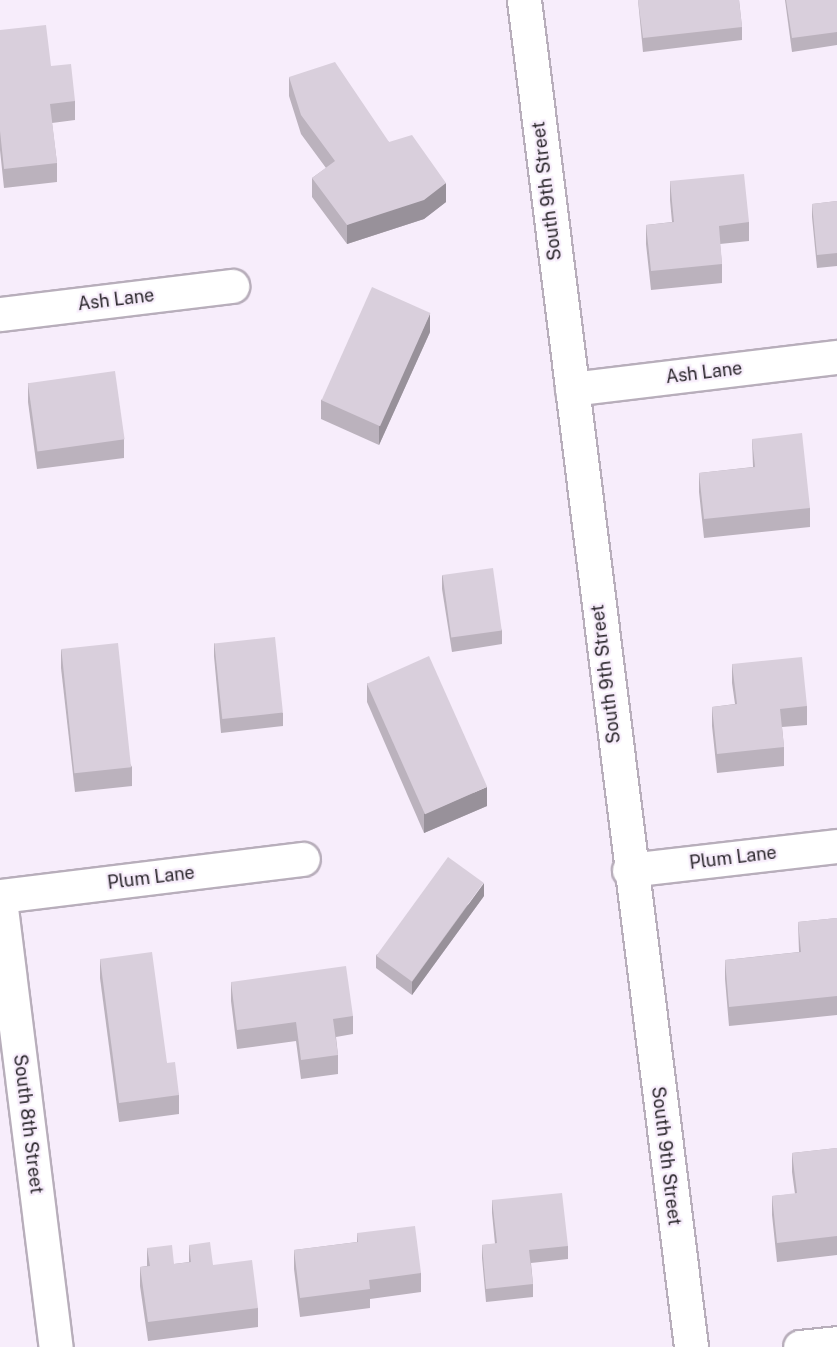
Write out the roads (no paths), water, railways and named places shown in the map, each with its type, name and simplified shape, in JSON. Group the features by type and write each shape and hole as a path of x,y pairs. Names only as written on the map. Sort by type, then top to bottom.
{"street":[{"name":"South 9th Street","path":"524,0 629,870 691,1347"},
{"name":"Ash Lane","path":"0,314 232,286"},
{"name":"Ash Lane","path":"572,389 837,357"},
{"name":"Plum Lane","path":"629,870 837,846"},
{"name":"Plum Lane","path":"0,898 303,859"},
{"name":"South 8th Street","path":"0,898 56,1347"},
{"path":"800,1347 837,1343"}]}
